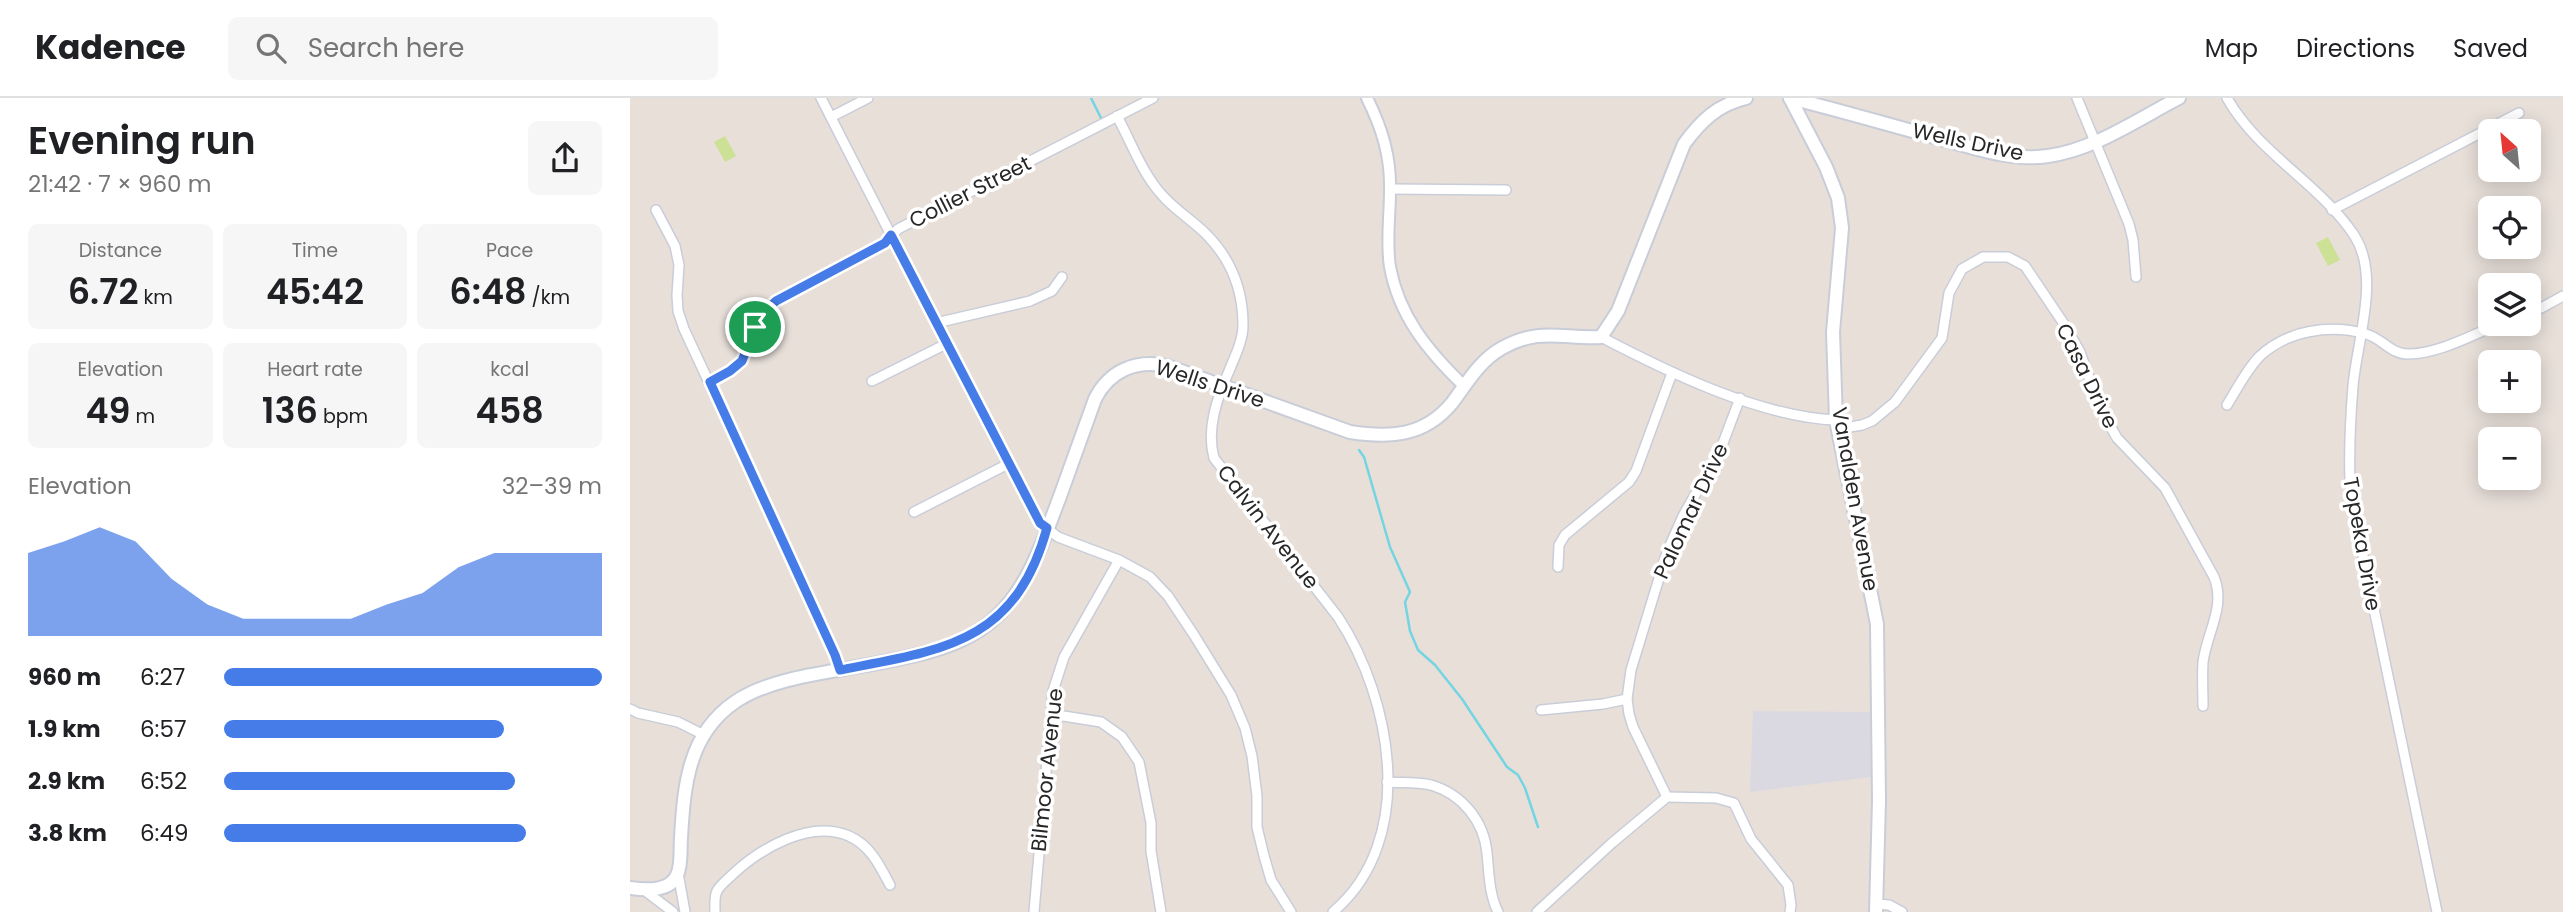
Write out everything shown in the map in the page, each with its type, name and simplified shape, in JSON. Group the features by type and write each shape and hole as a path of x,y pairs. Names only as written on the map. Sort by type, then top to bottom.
{"main road":[{"path":"1601,337 1618,311 1684,144 1701,122 1716,110 1746,98"},
{"name":"Wells Drive","path":"1790,98 1983,150 2023,157 2048,156 2096,141 2179,98"},
{"name":"Vanalden Avenue","path":"1790,98 1826,167 1838,198 1842,228 1833,332 1836,424 1877,624 1879,801 1876,908"},
{"name":"Wells Drive","path":"678,873 687,772 702,734 734,702 754,691 770,685 926,653 952,645 985,626 998,615 1022,586 1037,559 1095,400 1100,389 1116,373 1139,363 1157,364 1350,432 1379,437 1398,436 1423,426 1451,403 1463,384 1485,360 1502,348 1541,334 1601,337"},
{"path":"630,888 644,890 667,886 678,873"}],"street":[{"path":"821,98 1040,523 1058,537 1119,560 1150,578 1168,596 1231,695 1245,728 1252,756 1258,827 1264,856 1271,880 1291,912"},
{"path":"831,117 868,98"},
{"name":"Collier Street","path":"710,382 742,361 759,319 776,301 885,243 898,229 1153,98"},
{"path":"1367,98 1386,146 1390,188 1388,249 1401,304 1422,342 1463,384"},
{"path":"2077,98 2129,224 2136,277"},
{"name":"Topeka Drive","path":"2227,98 2250,132 2348,227 2363,253 2367,282 2349,434 2351,498 2437,912"},
{"path":"2332,210 2519,113"},
{"name":"Calvin Avenue","path":"1117,116 1149,178 1161,194 1205,233 1234,274 1241,301 1243,328 1211,428 1210,442 1214,458 1338,617 1354,642 1377,699 1385,735 1387,782 1385,819 1379,849 1364,877 1333,912"},
{"path":"1390,188 1506,190"},
{"path":"656,210 675,246 679,265 678,311 840,670"},
{"name":"Casa Drive","path":"1601,337 1672,373 1740,398 1782,412 1836,424 1862,425 1872,421 1895,402 1942,338 1949,293 1962,269 1975,260 1997,255 2008,257 2025,266 2080,352 2096,398 2109,424 2118,438 2165,488 2219,589 2219,607 2204,661 2203,706"},
{"path":"936,323 1030,301 1052,291 1062,277"},
{"path":"2541,308 2563,296"},
{"path":"2227,405 2251,367 2274,345 2305,332 2322,330 2368,334 2393,351 2420,354 2478,332"},
{"path":"872,382 946,344"},
{"path":"1558,567 1559,545 1565,535 1629,482 1636,471 1672,373"},
{"name":"Palomar Drive","path":"1667,797 1633,727 1627,699 1631,670 1667,552 1683,516 1720,451 1740,398"},
{"path":"914,512 1008,464"},
{"name":"Bilmoor Avenue","path":"1034,912 1054,691 1064,657 1119,560"},
{"path":"1541,710 1627,699"},
{"path":"630,709 678,722 702,734"},
{"path":"1051,714 1101,722 1122,737 1139,762 1151,823 1152,851 1161,912"},
{"path":"1387,782 1430,785 1451,794 1471,809 1484,833 1492,894 1498,912"},
{"path":"1536,912 1667,797 1716,798 1734,803 1751,839 1788,885 1790,912"},
{"path":"715,912 716,892 742,866 762,852 810,832 826,831 849,836 875,857 890,885"},
{"path":"678,873 685,912"},
{"path":"644,890 673,912"},
{"path":"1876,908 1889,905 1902,912"}],"shaded area":[{"path":"1753,711 1870,712 1871,777 1750,792"}],"green space":[{"path":"725,136 736,156 725,162 714,142"},
{"path":"2328,237 2340,260 2328,266 2316,243"}],"waterway":[{"path":"1091,98 1106,128"},
{"path":"1359,450 1364,457 1390,547 1410,592 1405,602 1410,631 1418,650 1435,665 1462,699 1507,767 1518,775 1538,827"}],"route":[{"path":"891,235 1008,464 1040,523 1047,528 1037,559 1022,586 985,626 952,645 926,653 840,670 710,382 742,361 755,327 764,312 776,301 885,243 891,235"}]}
